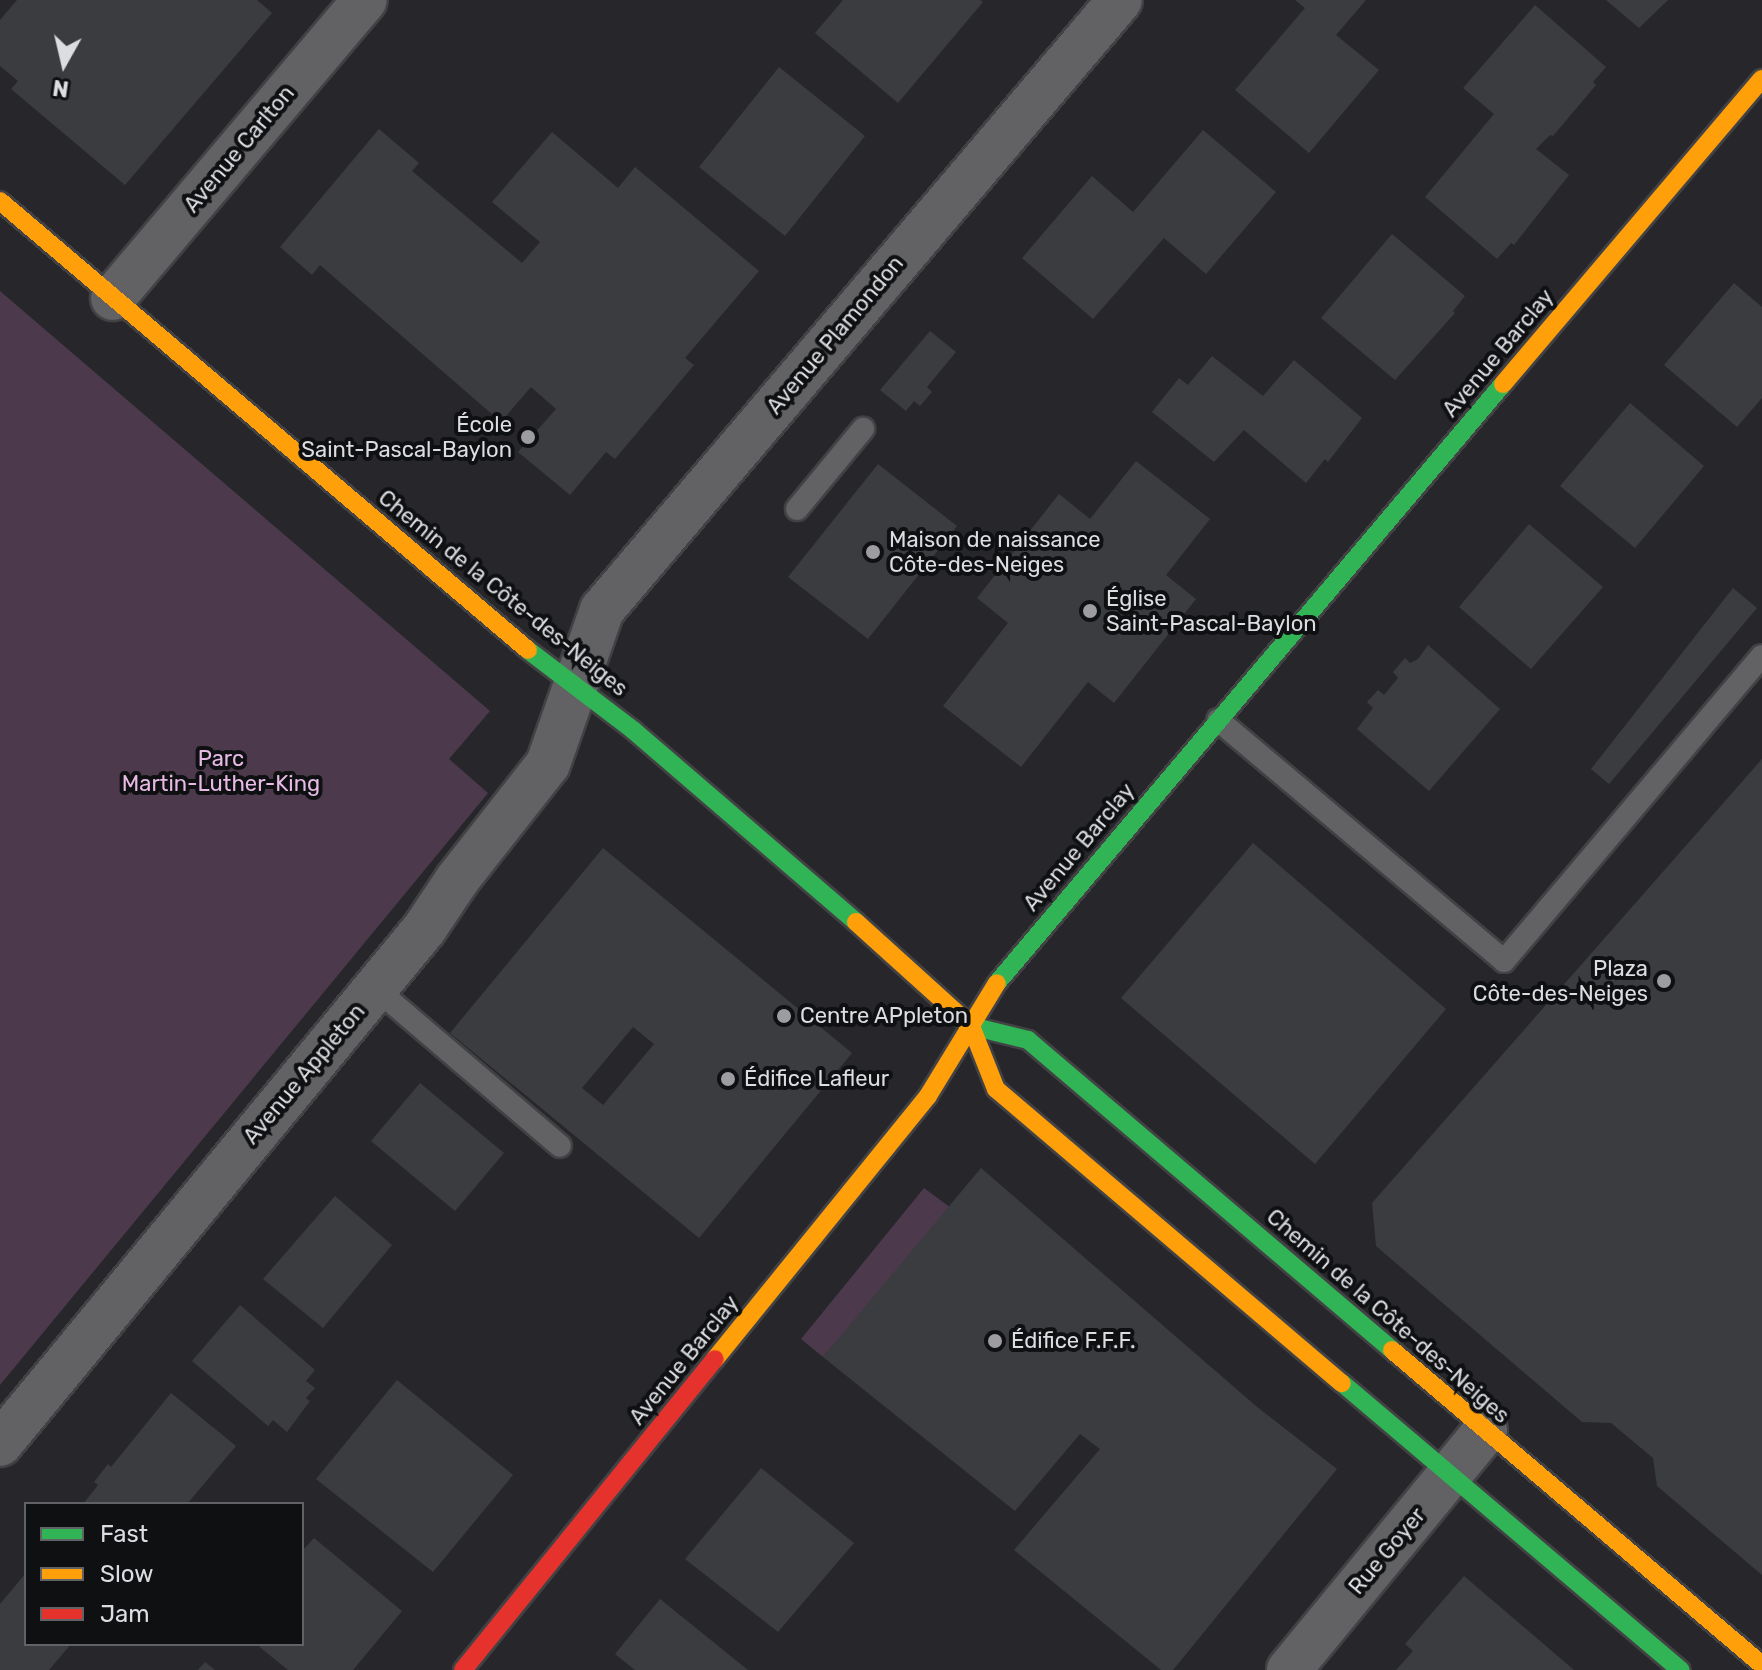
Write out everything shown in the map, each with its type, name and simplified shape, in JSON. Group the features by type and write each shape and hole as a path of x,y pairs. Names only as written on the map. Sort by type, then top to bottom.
{"main road":[{"name":"Avenue Barclay","path":"463,1670 928,1096 1001,976 1762,79"},
{"name":"Chemin de la Côte-des-Neiges","path":"0,201 806,877 971,1026 996,1089 1681,1670"},
{"name":"Chemin de la Côte-des-Neiges","path":"971,1026 1028,1040 1762,1665"}],"street":[{"name":"Avenue Carlton","path":"113,298 365,0"},
{"name":"Avenue Plamondon","path":"574,684 602,610 1120,0"},
{"name":"Avenue Appleton","path":"0,1444 375,988 548,764 574,684"},
{"name":"Rue Goyer","path":"1289,1670 1485,1431"}],"lane":[{"path":"797,509 863,429"},
{"path":"1218,720 1504,961 1762,656"},
{"path":"375,988 560,1146"}],"green space":[{"name":"Parc Martin-Luther-King","path":"0,291 490,711 449,759 488,793 0,1385"},
{"path":"924,1188 951,1208 823,1357 801,1339"}],"building":[{"path":"17,0 257,0 272,13 125,185 11,89 18,81 0,66 0,20"},
{"path":"843,0 983,2 898,103 815,33"},
{"path":"1295,0 1366,0 1336,35 1379,70 1309,153 1235,90 1305,8"},
{"path":"1606,0 1668,0 1639,28"},
{"path":"1535,5 1606,67 1593,82 1596,85 1553,136 1550,135 1536,149 1569,175 1514,245 1511,243 1497,259 1425,197 1494,114 1463,88"},
{"path":"779,67 865,136 785,236 699,167"},
{"path":"379,129 419,163 412,171 522,263 540,242 492,202 552,132 618,188 635,167 759,271 685,358 694,365 615,459 606,452 570,495 518,452 556,409 531,387 501,422 320,265 312,275 280,247"},
{"path":"1203,130 1276,192 1206,274 1164,238 1093,319 1022,258 1092,176 1133,212"},
{"path":"1392,234 1465,296 1453,311 1455,313 1395,380 1321,318"},
{"path":"1734,283 1762,307 1762,398 1737,427 1664,365"},
{"path":"930,331 956,352 927,387 932,392 920,406 914,401 906,411 880,390"},
{"path":"1212,356 1263,396 1294,360 1362,418 1328,462 1325,459 1306,483 1244,430 1214,462 1152,412 1179,378 1188,385"},
{"path":"1630,403 1704,466 1635,548 1560,486"},
{"name":"Église Saint-Pascal-Baylon","path":"1136,461 1210,519 1166,575 1196,599 1114,703 1088,682 1021,767 943,706 1008,623 977,598 1059,494 1090,519"},
{"name":"Maison de naissance Côte-des-Neiges","path":"878,464 957,526 868,639 788,577"},
{"path":"1529,524 1603,587 1531,669 1459,607"},
{"path":"1733,588 1757,608 1609,784 1591,769"},
{"path":"1428,645 1500,709 1429,791 1357,729 1373,708 1367,702 1378,690 1384,695 1398,678 1393,672 1405,658 1410,663 1418,659"},
{"name":"Plaza Côte-des-Neiges","path":"1762,759 1762,1575 1657,1486 1653,1458 1611,1423 1582,1422 1376,1246 1372,1203"},
{"path":"1253,843 1446,1009 1315,1164 1121,998"},
{"path":"603,848 852,1053 699,1238 450,1033","holes":["633,1027 654,1044 603,1105 582,1088"]},
{"path":"420,1083 504,1153 455,1211 371,1141"},
{"path":"981,1168 1256,1406 1337,1469 1173,1670 1161,1670 1014,1550 1100,1449 1080,1434 1015,1511 823,1357"},
{"path":"335,1196 392,1245 323,1328 263,1279"},
{"path":"240,1305 315,1370 306,1381 315,1388 306,1398 310,1401 287,1432 273,1420 268,1426 192,1361"},
{"path":"397,1380 513,1475 433,1572 316,1479"},
{"path":"171,1393 236,1446 189,1502 85,1502 98,1485 94,1482 108,1464 111,1467"},
{"path":"761,1468 854,1543 778,1632 685,1559"},
{"path":"314,1538 402,1611 353,1670 288,1670 258,1646 304,1646 304,1549"},
{"path":"24,1575 24,1646 69,1646 49,1670 0,1670 0,1604"},
{"path":"1464,1576 1574,1670 1396,1670 1413,1651 1405,1644"},
{"path":"660,1599 748,1670 635,1670 615,1654"},
{"path":"205,1662 215,1670 198,1670"}],"traffic: fast":[{"path":"997,983 1503,384"},
{"path":"528,650 633,730 856,922"},
{"path":"971,1026 1028,1040 1392,1350"},
{"path":"1342,1383 1681,1670"}],"traffic: slow":[{"path":"1503,384 1762,79"},
{"path":"0,201 528,650"},
{"path":"856,922 971,1026 996,1089 1342,1383"},
{"path":"715,1359 928,1096 997,983"},
{"path":"1392,1350 1762,1665"}],"traffic: jam":[{"path":"463,1670 715,1359"}],"place":[{"name":"École Saint-Pascal-Baylon","path":"528,437"},
{"name":"Maison de naissance Côte-des-Neiges","path":"873,552"},
{"name":"Église Saint-Pascal-Baylon","path":"1090,611"},
{"name":"Plaza Côte-des-Neiges","path":"1664,981"},
{"name":"Centre APpleton","path":"784,1016"},
{"name":"Édifice Lafleur","path":"728,1079"},
{"name":"Édifice F.F.F.","path":"995,1341"}]}
